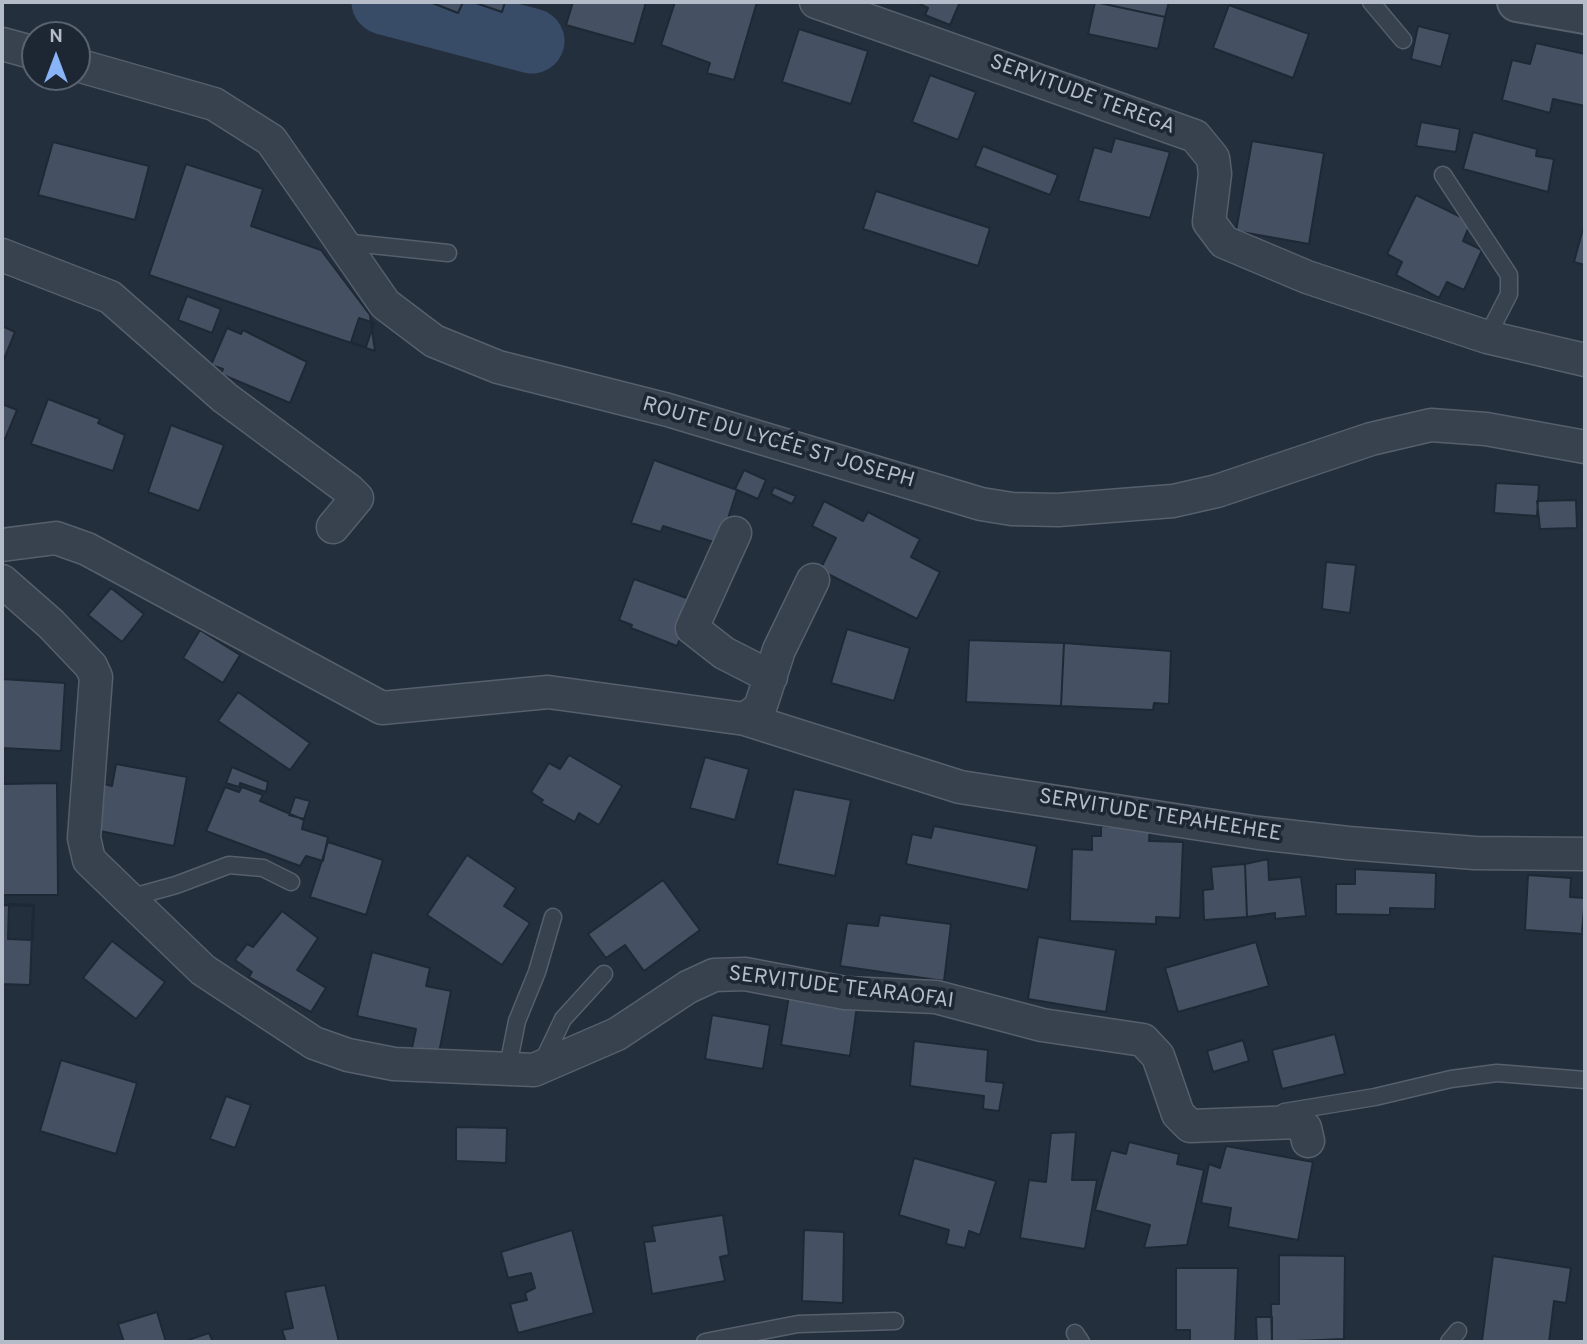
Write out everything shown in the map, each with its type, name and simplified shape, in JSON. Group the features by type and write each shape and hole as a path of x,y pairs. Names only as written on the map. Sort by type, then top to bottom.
{"street":[{"name":"SERVITUDE TEREGA","path":"816,2 1195,136 1213,158 1215,174 1209,222 1224,242 1307,277 1487,337 1585,360"},
{"path":"1517,2 1585,13"},
{"path":"2,44 21,49"},
{"name":"ROUTE DU LYCÉE ST JOSEPH","path":"91,69 214,104 271,140 340,242 387,305 411,327 450,348 498,367 668,410 948,495 1012,509 1092,509 1179,500 1228,488 1371,439 1432,425 1486,429 1585,447"},
{"path":"2,255 110,297 225,398 349,490 357,498 333,527"},
{"path":"735,533 692,628 724,653 771,677"},
{"name":"SERVITUDE TEPAHEEHEE","path":"2,545 56,538 87,549 382,708 548,692 745,719 960,787 1259,834 1348,844 1475,853 1585,854"},
{"path":"745,719 760,708 779,650 813,580"},
{"name":"SERVITUDE TEARAOFAI","path":"2,581 51,624 91,666 96,677 84,838 89,860 203,970 314,1043 348,1055 394,1065 534,1070 584,1051 617,1034 688,987 714,975 745,974 845,993 936,996 1042,1026 1143,1040 1158,1056 1178,1114 1185,1121"},
{"path":"1185,1121 1189,1126 1298,1122 1305,1128 1308,1141"}],"lane":[{"path":"1371,2 1403,40"},
{"path":"1443,175 1508,275 1509,294 1487,337"},
{"path":"340,242 448,253"},
{"path":"129,898 176,886 229,865 262,868 291,883"},
{"path":"507,1071 517,1021 537,972 553,917"},
{"path":"540,1066 563,1019 604,974"},
{"path":"1185,1121 1192,1124 1275,1114 1497,1073 1585,1080"},
{"path":"705,1342 733,1340 798,1324 895,1321"}],"building":[{"path":"430,2 463,2 458,13"},
{"path":"473,2 505,2 502,12"},
{"path":"573,2 646,2 634,44 566,25"},
{"path":"675,2 757,2 734,80 707,73 710,63 661,45"},
{"path":"916,2 960,2 950,25 925,15 928,8"},
{"path":"1095,2 1165,17 1158,49 1088,34"},
{"path":"1095,2 1169,2 1165,17"},
{"path":"1229,5 1309,34 1293,78 1213,48"},
{"path":"1418,26 1450,34 1441,67 1411,59"},
{"path":"799,29 868,51 851,104 782,82"},
{"path":"1536,43 1585,54 1585,106 1553,99 1550,113 1502,100 1512,60 1530,64"},
{"path":"930,75 976,92 958,140 912,122"},
{"path":"1421,122 1460,129 1456,152 1416,146"},
{"path":"1473,132 1537,149 1536,156 1554,159 1548,192 1463,169"},
{"path":"1115,138 1170,152 1150,218 1078,201 1094,147 1111,152"},
{"path":"1252,141 1324,153 1309,244 1236,231"},
{"path":"53,142 149,166 135,220 38,195"},
{"path":"983,146 1058,175 1050,195 975,166"},
{"path":"186,164 263,189 251,226 321,250 370,315 375,351 149,275"},
{"path":"876,191 990,228 978,266 863,229"},
{"path":"1416,195 1471,222 1463,241 1482,250 1464,290 1447,282 1439,298 1396,275 1402,262 1387,254"},
{"path":"1585,221 1585,265 1574,262"},
{"path":"187,296 221,309 212,333 178,320"},
{"path":"359,318 374,323 366,347 351,342"},
{"path":"2,326 15,332 2,364"},
{"path":"227,328 241,334 243,330 307,362 290,403 221,374 223,369 211,365"},
{"path":"48,399 100,419 98,423 125,435 113,471 31,444"},
{"path":"2,404 17,410 5,439 2,438"},
{"path":"171,425 224,445 199,511 148,492"},
{"path":"654,460 737,490 720,544 663,526 661,532 631,523"},
{"path":"744,470 766,480 758,499 735,489"},
{"path":"1496,483 1539,485 1537,516 1494,513"},
{"path":"774,487 796,496 792,504 771,494"},
{"path":"1576,500 1577,528 1540,529 1537,501"},
{"path":"824,501 863,521 868,512 920,539 911,557 940,572 917,619 820,570 836,538 812,526"},
{"path":"1326,562 1356,565 1350,613 1322,609"},
{"path":"634,579 695,601 677,646 631,628 632,625 619,620"},
{"path":"111,588 144,614 122,642 88,615"},
{"path":"847,629 910,648 894,701 831,683"},
{"path":"200,630 240,655 223,683 183,658"},
{"path":"969,640 1064,643 1061,706 966,702"},
{"path":"1064,643 1171,651 1169,704 1154,703 1153,710 1061,706"},
{"path":"2,679 65,683 61,751 2,748"},
{"path":"238,692 310,743 290,770 218,721"},
{"path":"569,755 622,786 599,825 579,813 575,822 541,803 543,800 531,792 549,763 560,769"},
{"path":"705,757 749,769 735,820 690,808"},
{"path":"116,764 187,777 174,846 95,830 104,784 112,786"},
{"path":"232,767 268,782 266,792 240,783 239,787 226,783"},
{"path":"2,773 4,784 57,783 58,895 2,895"},
{"path":"225,787 239,792 242,787 263,795 260,801 304,820 302,829 328,837 323,861 306,856 300,866 206,831"},
{"path":"794,789 851,800 835,876 777,864"},
{"path":"295,797 310,801 304,819 289,815"},
{"path":"934,826 1037,846 1028,890 906,864 912,834 931,838"},
{"path":"1101,826 1150,827 1149,841 1183,842 1180,918 1156,917 1156,924 1070,921 1072,849 1092,850 1092,836 1101,836"},
{"path":"328,842 383,860 366,915 310,897"},
{"path":"467,855 516,888 504,906 530,923 502,965 427,915"},
{"path":"1268,859 1269,880 1301,877 1306,916 1275,919 1275,913 1247,917 1245,864"},
{"path":"1245,864 1247,917 1204,920 1203,890 1213,889 1211,867"},
{"path":"1355,869 1436,873 1435,909 1390,908 1390,915 1336,914 1336,884 1355,884"},
{"path":"1528,875 1571,878 1570,897 1585,898 1582,931 1585,934 1525,930"},
{"path":"663,880 700,930 644,971 625,945 606,958 588,934"},
{"path":"9,904 34,905 33,940 8,939"},
{"path":"2,905 33,906 30,985 2,984"},
{"path":"282,911 318,938 297,970 326,988 311,1012 249,977 252,972 235,960 247,944 253,947"},
{"path":"880,915 951,924 944,981 840,966 847,923 878,926"},
{"path":"1038,937 1116,950 1106,1012 1028,999"},
{"path":"112,941 165,982 136,1019 83,978"},
{"path":"1256,942 1269,986 1178,1012 1165,968"},
{"path":"372,952 430,968 426,986 451,991 439,1053 412,1048 416,1029 357,1016"},
{"path":"790,989 858,999 850,1056 781,1045"},
{"path":"712,1015 770,1025 763,1069 705,1059"},
{"path":"1335,1034 1345,1074 1282,1089 1272,1050"},
{"path":"1243,1040 1249,1061 1213,1072 1207,1051"},
{"path":"914,1041 988,1050 986,1081 1004,1083 999,1111 983,1109 984,1096 910,1086"},
{"path":"61,1060 137,1083 116,1154 40,1131"},
{"path":"226,1096 251,1105 235,1148 210,1139"},
{"path":"456,1127 507,1128 506,1163 456,1161"},
{"path":"1076,1132 1072,1180 1097,1180 1085,1249 1020,1238 1029,1180 1046,1182 1051,1133"},
{"path":"1129,1142 1179,1154 1177,1164 1204,1170 1187,1245 1144,1248 1150,1225 1095,1210 1111,1150 1126,1154"},
{"path":"1226,1146 1313,1162 1298,1240 1228,1227 1231,1208 1201,1203 1209,1164 1220,1168"},
{"path":"914,1158 996,1181 980,1235 969,1231 965,1248 946,1244 949,1230 899,1215"},
{"path":"723,1215 729,1255 720,1257 725,1281 652,1294 644,1242 655,1241 652,1226"},
{"path":"572,1230 594,1313 518,1333 510,1304 527,1300 525,1293 535,1288 531,1273 508,1278 501,1252"},
{"path":"804,1230 844,1232 843,1303 802,1301"},
{"path":"1279,1255 1345,1256 1344,1339 1272,1342 1271,1304 1279,1304"},
{"path":"1493,1256 1571,1268 1566,1303 1554,1301 1549,1342 1482,1341"},
{"path":"1176,1268 1238,1268 1235,1342 1190,1342 1190,1330 1176,1330"},
{"path":"325,1285 339,1342 286,1342 282,1330 293,1328 285,1292"},
{"path":"157,1312 166,1342 124,1342 118,1324"},
{"path":"1256,1317 1272,1317 1272,1342 1257,1342"},
{"path":"209,1333 213,1342 182,1342"}],"waterway":[{"path":"384,2 532,41"}]}
